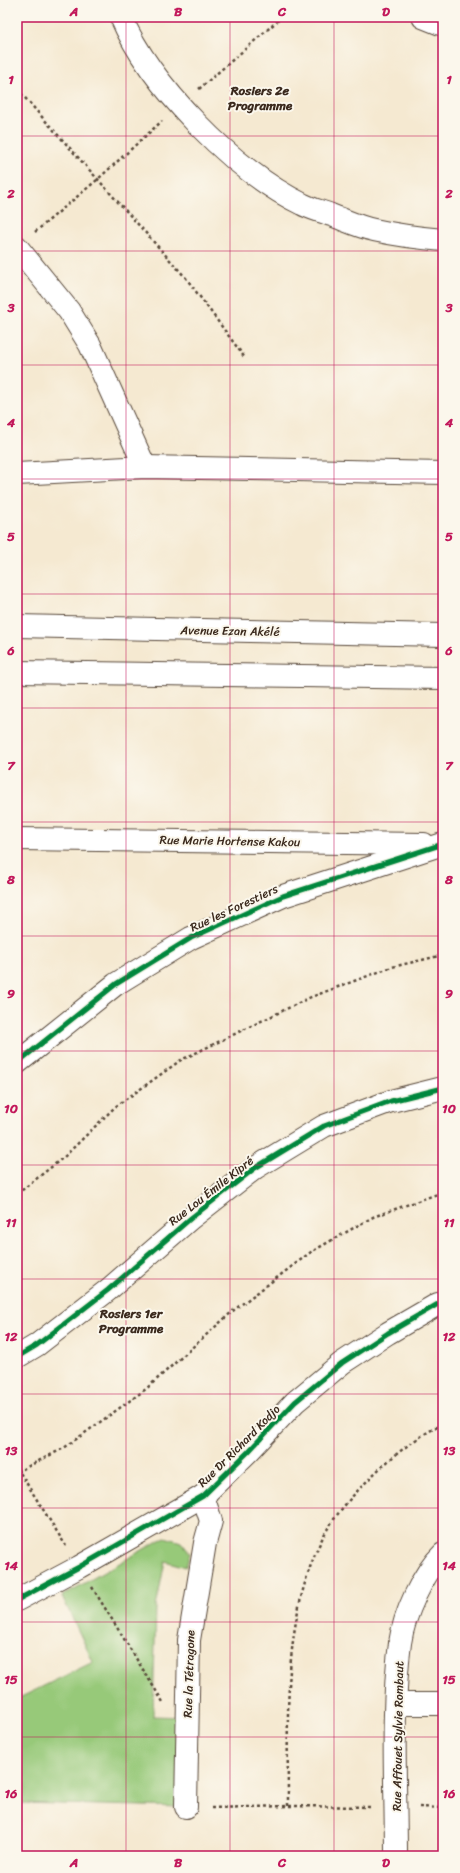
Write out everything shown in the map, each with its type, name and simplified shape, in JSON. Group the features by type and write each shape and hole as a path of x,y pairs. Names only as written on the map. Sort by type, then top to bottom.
{"street":[{"path":"121,17 127,32 152,70 180,105 233,158 269,184 302,204 373,230 443,240"},
{"path":"423,17 443,25"},
{"path":"23,242 90,345 145,467"},
{"path":"17,474 145,467 443,473"},
{"name":"Avenue Ezan Akélé","path":"17,626 443,635"},
{"path":"17,672 443,678"},
{"name":"Rue Marie Hortense Kakou","path":"17,839 443,844"},
{"name":"Rue les Forestiers","path":"17,1063 116,984 191,938 283,896 443,844"},
{"name":"Rue Lou Émile Kipré","path":"17,1357 36,1345 108,1290 190,1218 255,1168 324,1126 391,1101 443,1088"},
{"name":"Rue Dr Richard Kodjo","path":"17,1600 80,1567 203,1496 248,1452 295,1402 342,1363 388,1333 438,1304 443,1303"},
{"name":"Rue la Tétragone","path":"186,1807 188,1640 205,1543 211,1521 203,1496"},
{"name":"Rue Affouet Sylvie Rombaut","path":"396,1856 396,1704 400,1642 412,1603 435,1562 443,1554"},
{"path":"396,1704 443,1704"}],"path":[{"path":"23,242 97,180 180,105 282,17"},
{"path":"17,89 186,278 245,358"},
{"path":"17,1194 64,1157 115,1107 181,1060 310,997 392,967 443,955"},
{"path":"17,1472 64,1448 146,1389 234,1310 311,1252 373,1217 443,1192"},
{"path":"288,1806 288,1720 293,1632 305,1582 310,1569 323,1537 350,1498 384,1464 433,1428 443,1424"},
{"path":"210,1808 288,1806 443,1808"}],"green space":[{"path":"165,1537 181,1542 190,1553 186,1567 165,1561 156,1607 153,1716 185,1717 183,1807 17,1803 17,1699 93,1662 62,1596"}],"cycle path":[{"path":"17,1063 116,984 191,938 283,896 443,844"},
{"path":"17,1357 37,1345 108,1290 191,1218 255,1168 324,1126 391,1101 443,1088"},
{"path":"17,1600 79,1567 203,1496 248,1452 295,1402 342,1363 388,1333 438,1304 443,1303"}],"district":[{"name":"Rosiers 2e Programme","path":"260,98"},
{"name":"Rosiers 1er Programme","path":"131,1320"}]}
